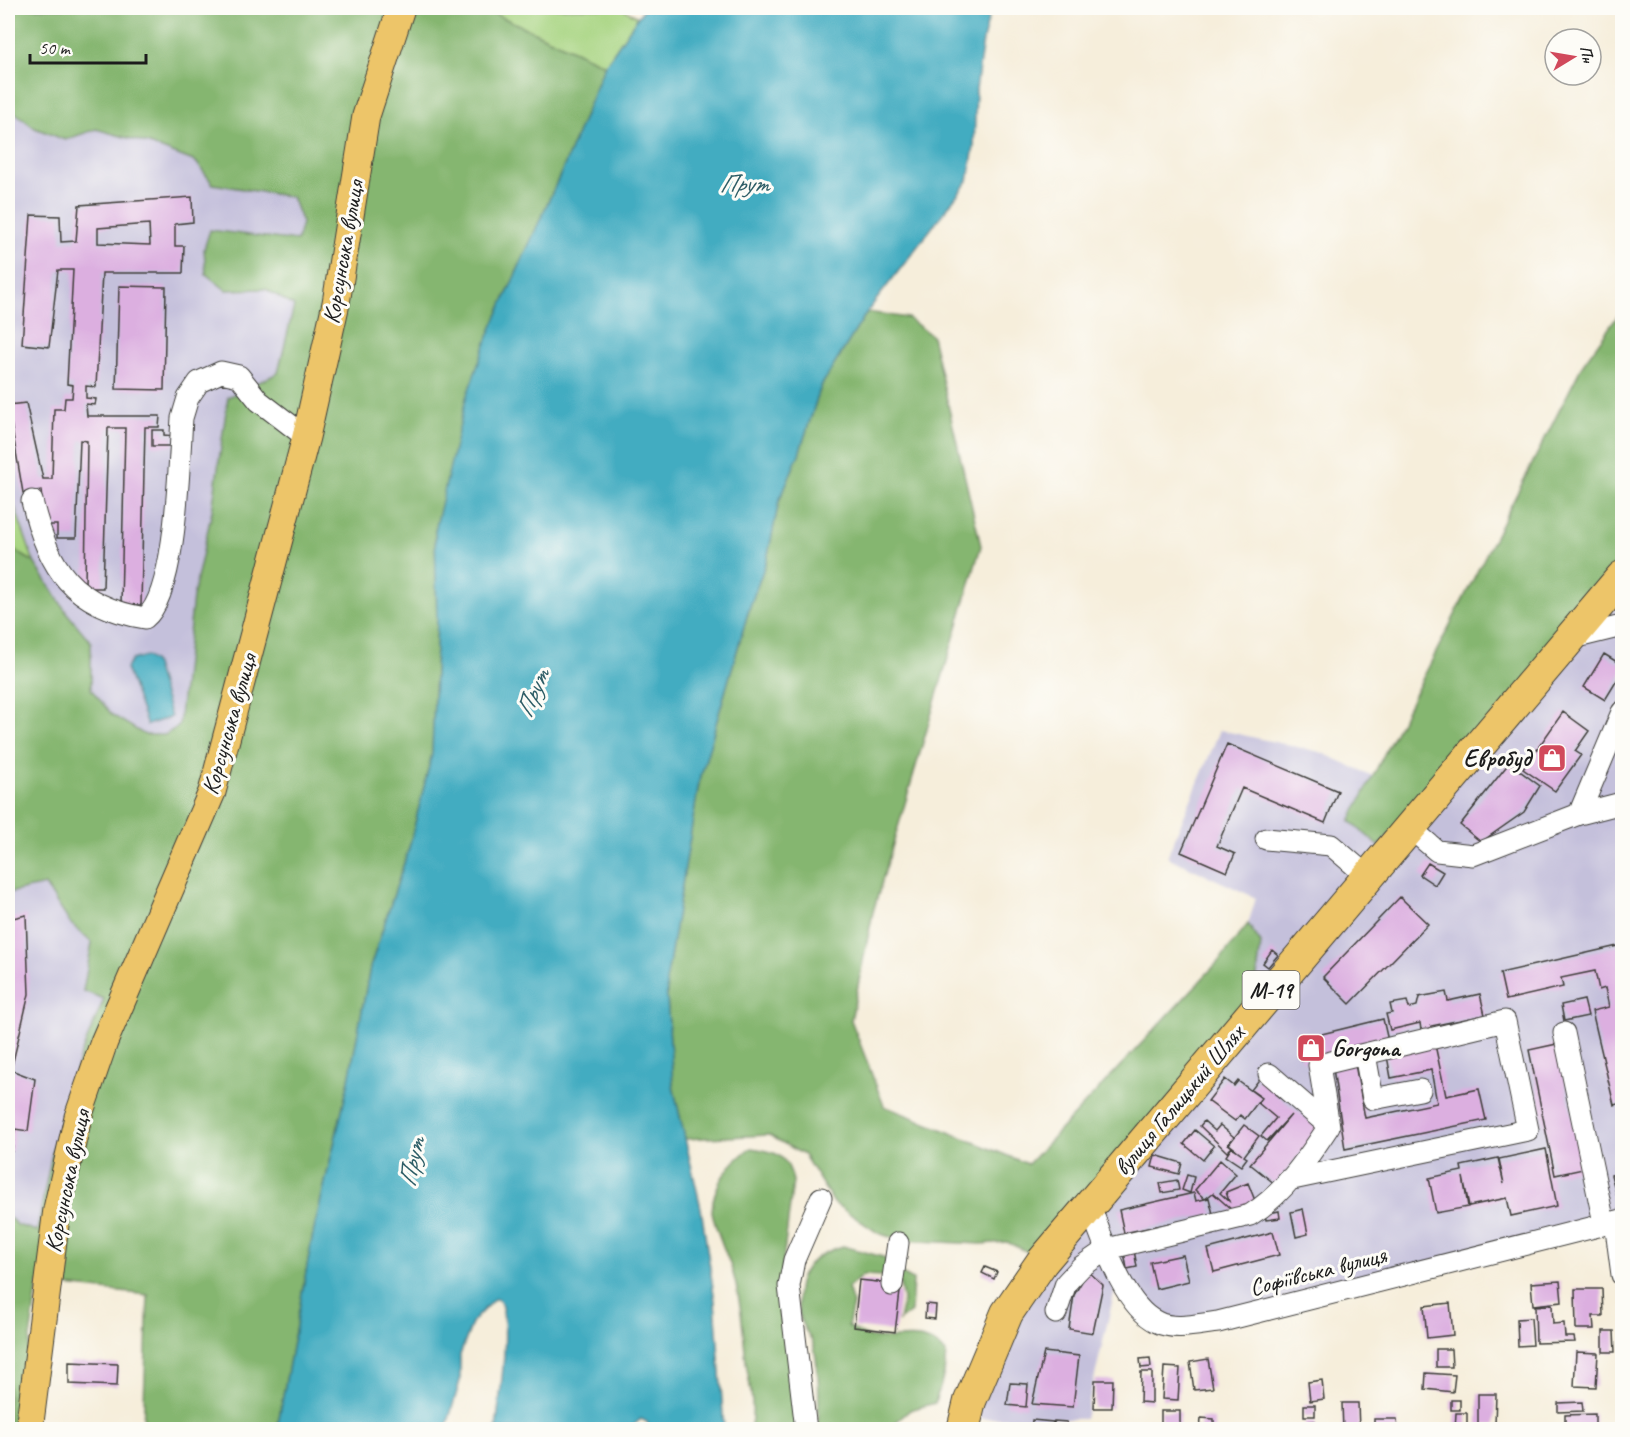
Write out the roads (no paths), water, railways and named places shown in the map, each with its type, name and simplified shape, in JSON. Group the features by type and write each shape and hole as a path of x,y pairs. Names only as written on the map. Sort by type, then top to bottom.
{"highway":[{"name":"вулиця Галицький Шлях","path":"963,1430 970,1401 1007,1313 1042,1262 1367,876 1623,577"}],"main road":[{"name":"Корсунська вулиця","path":"28,1430 57,1209 78,1118 104,1042 212,792 306,437 336,303 366,116 401,8"}],"street":[{"path":"32,501 51,559 71,583 85,597 100,607 145,618 154,611 166,579 182,418 188,398 199,382 221,372 239,376 260,401 306,437"},
{"path":"1569,639 1623,626"},
{"path":"1579,814 1623,712"},
{"path":"1409,827 1437,851 1473,855 1579,814 1623,803"},
{"path":"1266,839 1331,845 1367,876"},
{"path":"1056,1313 1066,1283 1081,1267 1107,1249 1250,1215 1263,1207 1308,1158 1329,1126 1319,1065 1505,1022 1528,1130 1288,1180"},
{"path":"1564,1033 1614,1221 1623,1275"},
{"path":"1365,1054 1373,1099 1420,1090"},
{"path":"1269,1074 1329,1126"},
{"path":"806,1430 789,1286 794,1260 822,1198"},
{"name":"Софіївська вулиця","path":"1090,1206 1107,1249 1132,1299 1158,1323 1175,1326 1218,1322 1614,1221"},
{"path":"892,1285 898,1243"}],"water":[{"name":"Прут","path":"644,8 991,8 983,40 976,89 974,147 968,181 867,312 821,386 799,454 779,501 767,559 749,609 699,783 666,982 673,1086 701,1208 715,1301 724,1429 650,1429 647,1422 641,1419 629,1429 496,1429 505,1343 503,1311 499,1299 494,1299 473,1321 460,1355 460,1381 446,1429 277,1429 313,1234 349,1080 370,968 409,848 432,754 437,620 435,531 466,398 489,334 565,164 605,65"},
{"path":"146,656 154,662 171,717 147,725 126,668 132,660"}],"place":[{"name":"Евробуд","path":"1552,758"},
{"name":"Gorgona","path":"1311,1048"}]}
